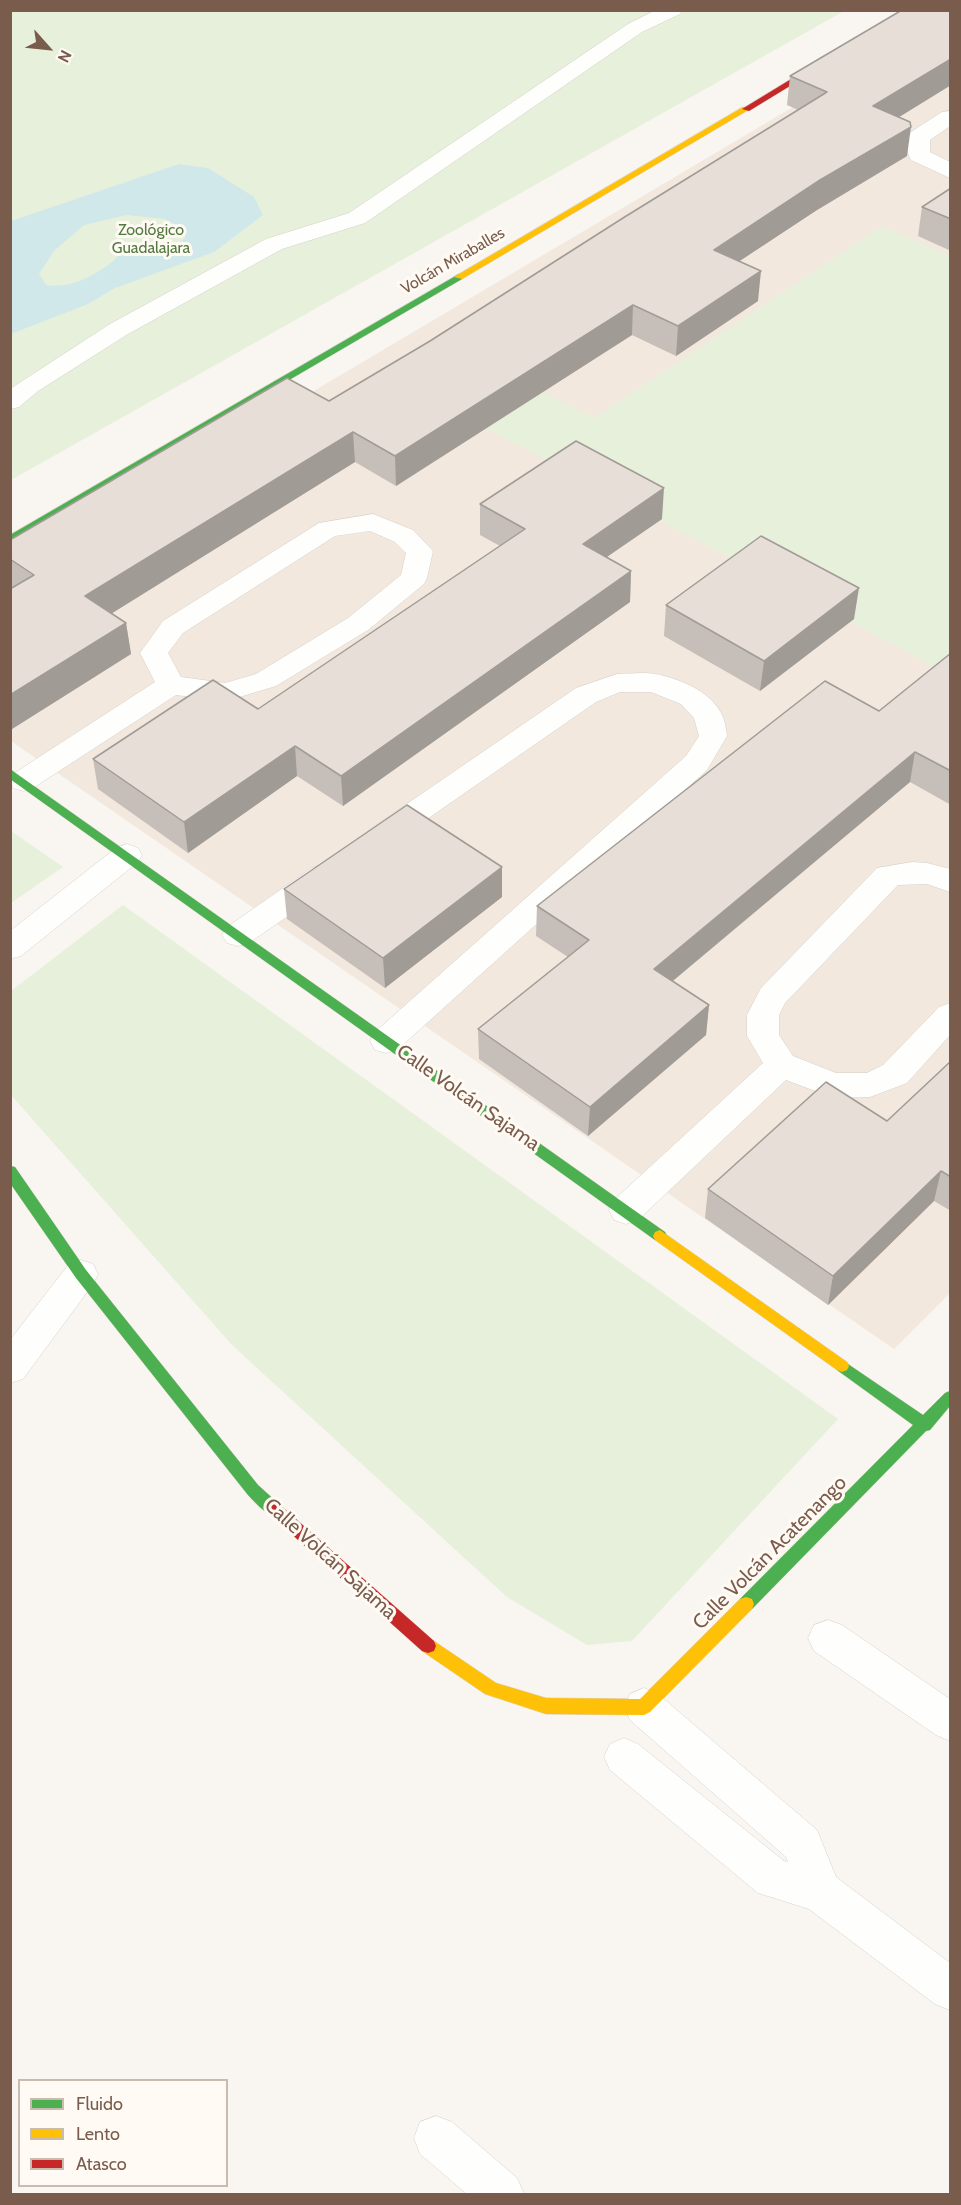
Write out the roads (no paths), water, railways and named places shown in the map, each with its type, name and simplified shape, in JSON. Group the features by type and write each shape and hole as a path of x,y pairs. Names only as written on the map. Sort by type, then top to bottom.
{"street":[{"path":"10,402 29,386 118,329 274,244 357,219 635,28 673,10"},
{"name":"Volcán Miraballes","path":"10,540 840,53"},
{"path":"951,117 919,136 919,155 951,171"},
{"path":"17,777 171,685 226,692 266,680 358,624 414,578 420,551 404,536 374,522 328,529 173,627 154,653 171,685"},
{"path":"238,934 586,695 617,683 654,683 691,697 708,715 713,736 697,763 386,1041"},
{"name":"Calle Volcán Sajama","path":"17,777 926,1425"},
{"path":"10,948 127,855"},
{"path":"951,881 935,874 908,871 888,876 772,996 763,1015 763,1036 781,1065 834,1086 870,1085 895,1074 951,1015"},
{"path":"626,1210 781,1065"},
{"name":"Calle Volcán Sajama","path":"10,1171 81,1274 253,1490 436,1654 491,1689 546,1706 644,1707"},
{"path":"10,1368 81,1274"},
{"name":"Calle Volcán Acatenango","path":"644,1707 926,1425 951,1397"},
{"path":"828,1638 951,1722"},
{"path":"644,1707 802,1844 820,1891"},
{"path":"624,1757 773,1879 820,1891 951,1989"},
{"path":"436,2138 501,2194"}],"water":[{"path":"179,164 208,168 254,197 263,215 214,252 115,288 88,304 11,334 11,221","holes":["127,215 164,219 183,228 185,238 170,246 137,245 129,248 96,273 72,283 46,285 39,274 54,251 84,225"]}],"park label":[{"name":"Zoológico Guadalajara","path":"151,239"}]}
